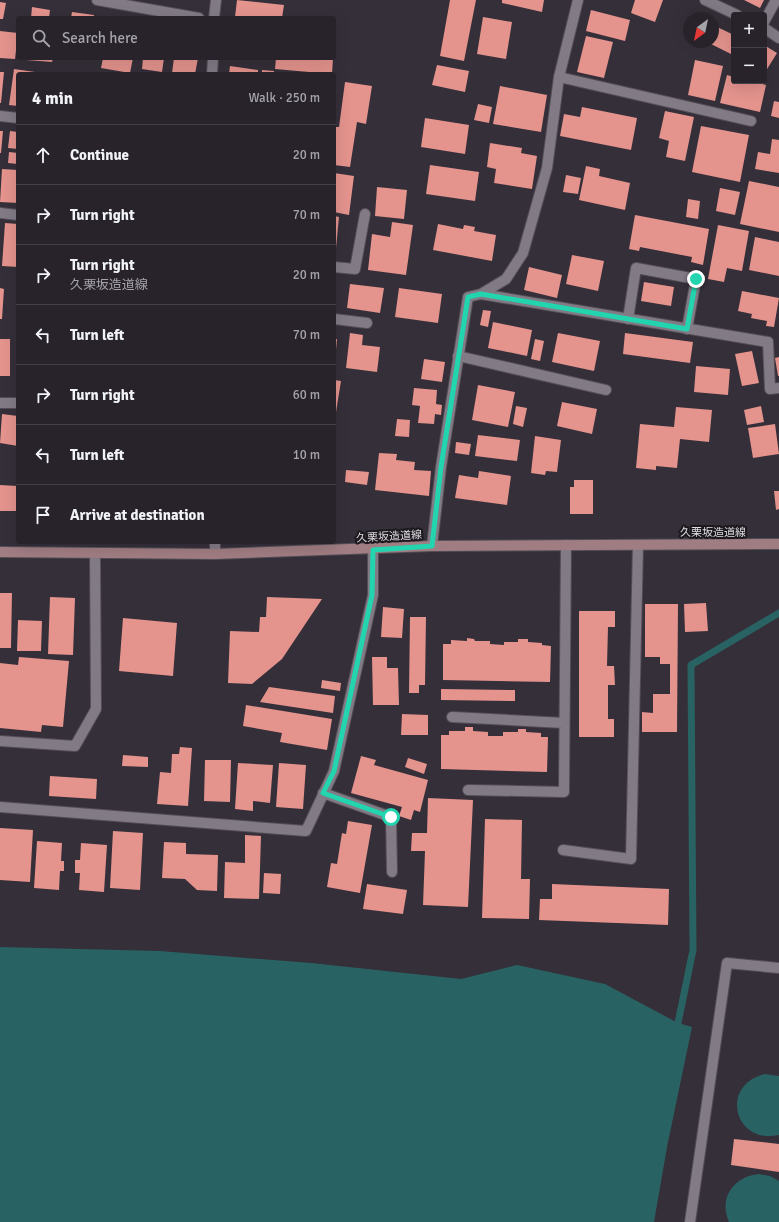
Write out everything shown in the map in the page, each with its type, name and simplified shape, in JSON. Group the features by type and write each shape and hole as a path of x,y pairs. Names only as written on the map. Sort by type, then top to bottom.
{"main road":[{"name":"久栗坂造道線","path":"0,552 215,554 373,550 432,546 779,544"}],"street":[{"path":"97,0 188,16"},
{"path":"214,16 216,0"},
{"path":"432,546 441,467 468,297 481,294 506,280 523,253 546,168 559,77 578,0"},
{"path":"705,0 731,12"},
{"path":"767,16 776,0"},
{"path":"767,30 779,38"},
{"path":"212,72 213,60"},
{"path":"559,77 751,121"},
{"path":"0,116 16,118"},
{"path":"0,213 16,214"},
{"path":"336,267 355,269 365,214"},
{"path":"628,318 636,268 644,269 696,279 687,329"},
{"path":"481,294 768,342 770,389 779,388"},
{"path":"336,319 368,323"},
{"path":"458,356 606,390"},
{"path":"0,403 16,403"},
{"path":"215,544 215,554"},
{"path":"563,850 632,859 638,544"},
{"path":"468,790 564,792 566,545"},
{"path":"0,807 306,831 334,771 372,595 373,550"},
{"path":"0,741 75,746 96,709 95,554"},
{"path":"452,717 564,723"},
{"path":"323,793 391,817 392,872"},
{"path":"690,1222 727,963 779,968"}],"shaded area":[{"path":"0,947 160,951 311,963 461,979 517,965 605,984 678,1023 692,1027 667,1147 654,1222 0,1222"},
{"path":"765,1074 779,1076 779,1135 764,1136 751,1131 743,1123 738,1112 737,1101 741,1090 751,1080"},
{"path":"759,1174 770,1176 779,1181 779,1222 729,1222 726,1213 726,1204 727,1196 731,1189 736,1183 743,1179"}],"building":[{"path":"237,0 284,5 282,16 235,16"},
{"path":"450,0 476,0 464,61 440,56"},
{"path":"502,0 544,0 542,12 502,3"},
{"path":"635,0 663,0 655,22 631,13"},
{"path":"744,0 764,0 760,8"},
{"path":"0,2 6,3 3,19 0,19"},
{"path":"32,7 50,10 49,16 31,16"},
{"path":"591,10 630,20 625,41 586,31"},
{"path":"72,12 94,15 94,16 71,16"},
{"path":"483,17 512,22 506,59 477,54"},
{"path":"719,28 731,34 731,54 719,48"},
{"path":"0,31 16,33 15,59 0,58"},
{"path":"586,36 613,42 604,78 577,72"},
{"path":"767,47 777,53 767,69"},
{"path":"26,60 52,60 52,62"},
{"path":"103,60 133,60 130,72 101,68"},
{"path":"143,60 164,60 162,72 142,69"},
{"path":"174,60 198,60 195,72 172,72"},
{"path":"276,60 333,60 332,72 309,72 275,69"},
{"path":"695,60 723,66 715,101 688,95"},
{"path":"437,65 469,71 465,92 432,85"},
{"path":"230,66 258,70 258,72 229,72"},
{"path":"14,69 35,72 16,72 16,106 9,105"},
{"path":"262,70 274,71 274,72 262,72"},
{"path":"0,72 4,72 1,103 0,103"},
{"path":"727,75 731,76 731,84 766,85 760,112 720,103"},
{"path":"345,82 372,86 366,124 357,122 350,167 336,165 336,127 339,127"},
{"path":"500,86 547,95 541,132 493,124"},
{"path":"774,101 779,102 779,118 771,116"},
{"path":"478,104 492,107 489,123 474,120"},
{"path":"582,107 637,118 631,150 560,136 564,114 580,117"},
{"path":"665,111 694,117 685,161 666,157 669,141 659,138"},
{"path":"425,118 469,125 465,154 421,147"},
{"path":"701,126 749,135 740,182 692,172"},
{"path":"0,131 3,131 1,153 0,153"},
{"path":"10,131 16,132 16,149 8,148"},
{"path":"772,139 779,140 779,173 755,169 758,152 770,154"},
{"path":"490,143 522,148 521,153 537,156 532,189 494,183 496,169 487,167"},
{"path":"9,152 16,153 16,164 8,163"},
{"path":"430,165 479,172 475,201 426,194"},
{"path":"586,166 600,169 599,176 630,183 625,210 579,200"},
{"path":"2,169 16,170 16,203 0,202"},
{"path":"336,173 354,176 349,215 336,212"},
{"path":"566,175 581,178 578,194 563,192"},
{"path":"749,181 779,187 779,232 740,224"},
{"path":"377,187 407,190 404,219 375,216"},
{"path":"720,188 740,192 735,215 716,211"},
{"path":"688,199 700,201 698,219 686,217"},
{"path":"635,215 709,229 703,265 691,262 692,257 640,247 639,251 629,249"},
{"path":"336,216 339,217 336,248"},
{"path":"392,222 413,225 406,275 368,270 372,234 390,237"},
{"path":"5,223 16,224 16,267 2,266"},
{"path":"438,224 463,229 464,225 475,227 474,231 496,235 492,261 433,250"},
{"path":"718,225 749,231 742,271 727,268 724,282 708,279"},
{"path":"755,237 779,242 779,276 749,270"},
{"path":"572,255 604,261 598,291 566,284"},
{"path":"529,267 562,275 557,298 524,290"},
{"path":"644,282 674,287 671,306 641,301"},
{"path":"350,284 384,288 380,313 347,308"},
{"path":"0,288 4,289 2,319 0,319"},
{"path":"399,288 442,294 438,323 395,317"},
{"path":"742,291 779,298 774,327 766,326 767,321 751,318 752,314 738,311"},
{"path":"483,310 491,311 488,327 480,325"},
{"path":"493,322 532,330 527,356 488,348"},
{"path":"350,333 363,335 362,345 380,347 377,372 346,368"},
{"path":"558,333 600,341 594,371 552,362"},
{"path":"625,333 693,342 690,363 623,354"},
{"path":"0,339 10,339 10,376 0,376"},
{"path":"535,339 544,341 540,361 531,359"},
{"path":"752,351 759,383 742,386 735,354"},
{"path":"779,357 779,376 778,376 775,358"},
{"path":"424,359 445,362 442,382 421,379"},
{"path":"696,366 730,369 728,395 694,392"},
{"path":"336,380 341,381 336,412"},
{"path":"478,385 515,392 508,427 472,420"},
{"path":"414,388 437,390 436,404 442,405 441,415 435,414 434,424 418,423 420,406 412,405"},
{"path":"562,402 597,409 592,434 557,426"},
{"path":"516,406 527,408 523,427 513,424"},
{"path":"761,406 764,422 747,425 744,410"},
{"path":"676,407 712,410 709,442 680,439 677,468 656,466 656,470 636,468 640,424 674,427"},
{"path":"2,414 16,416 16,446 0,443"},
{"path":"397,419 410,420 409,437 395,436"},
{"path":"775,424 779,454 753,458 748,428"},
{"path":"478,435 520,440 517,461 475,456"},
{"path":"535,436 561,440 557,472 546,471 545,475 531,473"},
{"path":"456,442 471,444 469,455 455,453"},
{"path":"379,453 397,454 396,460 415,462 414,470 431,471 429,496 375,490"},
{"path":"346,470 369,472 367,485 345,482"},
{"path":"479,471 511,476 507,505 455,498 459,475 478,478"},
{"path":"574,480 593,480 593,514 570,514 570,487 574,487"},
{"path":"0,485 16,486 16,511 0,511"},
{"path":"774,491 779,491 779,509 776,510"},
{"path":"0,593 12,593 11,648 0,648"},
{"path":"50,597 75,598 73,655 48,654"},
{"path":"267,597 322,599 282,659 252,684 228,683 230,631 259,632 260,617 266,617"},
{"path":"706,603 708,631 685,632 684,604"},
{"path":"645,604 678,604 677,732 642,732 642,712 653,713 653,694 670,694 670,664 660,664 660,657 645,657"},
{"path":"383,607 404,609 402,638 381,637"},
{"path":"579,611 615,611 615,627 608,627 607,666 614,666 615,685 608,685 608,719 614,719 614,737 579,737"},
{"path":"410,617 426,617 425,685 419,685 419,693 409,693"},
{"path":"123,618 177,623 173,676 119,671"},
{"path":"18,620 42,621 41,651 17,651"},
{"path":"467,638 474,639 475,641 490,641 490,644 504,645 504,642 518,642 518,639 528,639 528,642 542,643 542,645 551,646 550,682 443,680 443,644 451,644 451,640 467,641"},
{"path":"19,657 69,661 63,727 42,725 41,732 0,728 0,663 18,665"},
{"path":"372,657 387,657 387,668 398,668 399,705 373,705"},
{"path":"322,680 341,683 340,691 321,688"},
{"path":"269,687 335,696 333,713 260,702"},
{"path":"441,689 515,690 515,701 441,700"},
{"path":"246,705 332,719 327,750 280,742 282,733 243,726"},
{"path":"402,714 428,715 428,735 401,735"},
{"path":"465,727 473,727 473,731 488,732 488,736 503,736 503,732 518,732 518,729 526,729 526,732 541,733 541,737 548,737 547,772 441,769 441,735 449,735 449,731 465,731"},
{"path":"180,747 192,748 188,806 157,804 160,772 171,773 172,754 179,754"},
{"path":"123,755 148,757 148,767 122,766"},
{"path":"361,756 376,760 374,765 428,780 420,812 414,810 411,820 399,816 402,807 351,793"},
{"path":"408,758 427,764 424,774 405,767"},
{"path":"205,760 231,760 230,802 204,801"},
{"path":"238,763 273,765 270,803 253,801 253,811 235,809"},
{"path":"279,763 306,765 303,809 276,807"},
{"path":"50,776 97,779 96,799 49,796"},
{"path":"428,798 473,800 468,907 423,905 425,851 411,851 412,833 427,833"},
{"path":"485,819 522,820 521,879 530,879 529,919 482,918"},
{"path":"348,821 372,825 360,893 327,887 331,863 337,864 342,833 346,834"},
{"path":"0,828 33,830 30,882 0,880"},
{"path":"113,831 143,833 140,890 110,888"},
{"path":"245,835 261,836 259,899 224,898 225,862 245,863"},
{"path":"37,841 62,843 61,861 64,861 64,871 60,871 59,890 34,888"},
{"path":"164,842 186,843 186,854 218,855 217,891 197,890 185,879 162,878"},
{"path":"81,843 107,845 104,892 79,890 80,873 75,873 75,860 80,860"},
{"path":"264,873 281,874 280,894 263,893"},
{"path":"367,884 407,890 403,914 363,909"},
{"path":"552,884 669,889 668,925 539,920 540,899 552,899"},
{"path":"734,1139 779,1144 779,1172 731,1165"}],"waterway":[{"path":"678,1023 693,950 691,665 779,613"}],"route":[{"path":"391,817 323,793 334,771 372,595 373,550 432,546 441,467 468,297 481,294 687,329 696,279"}]}
